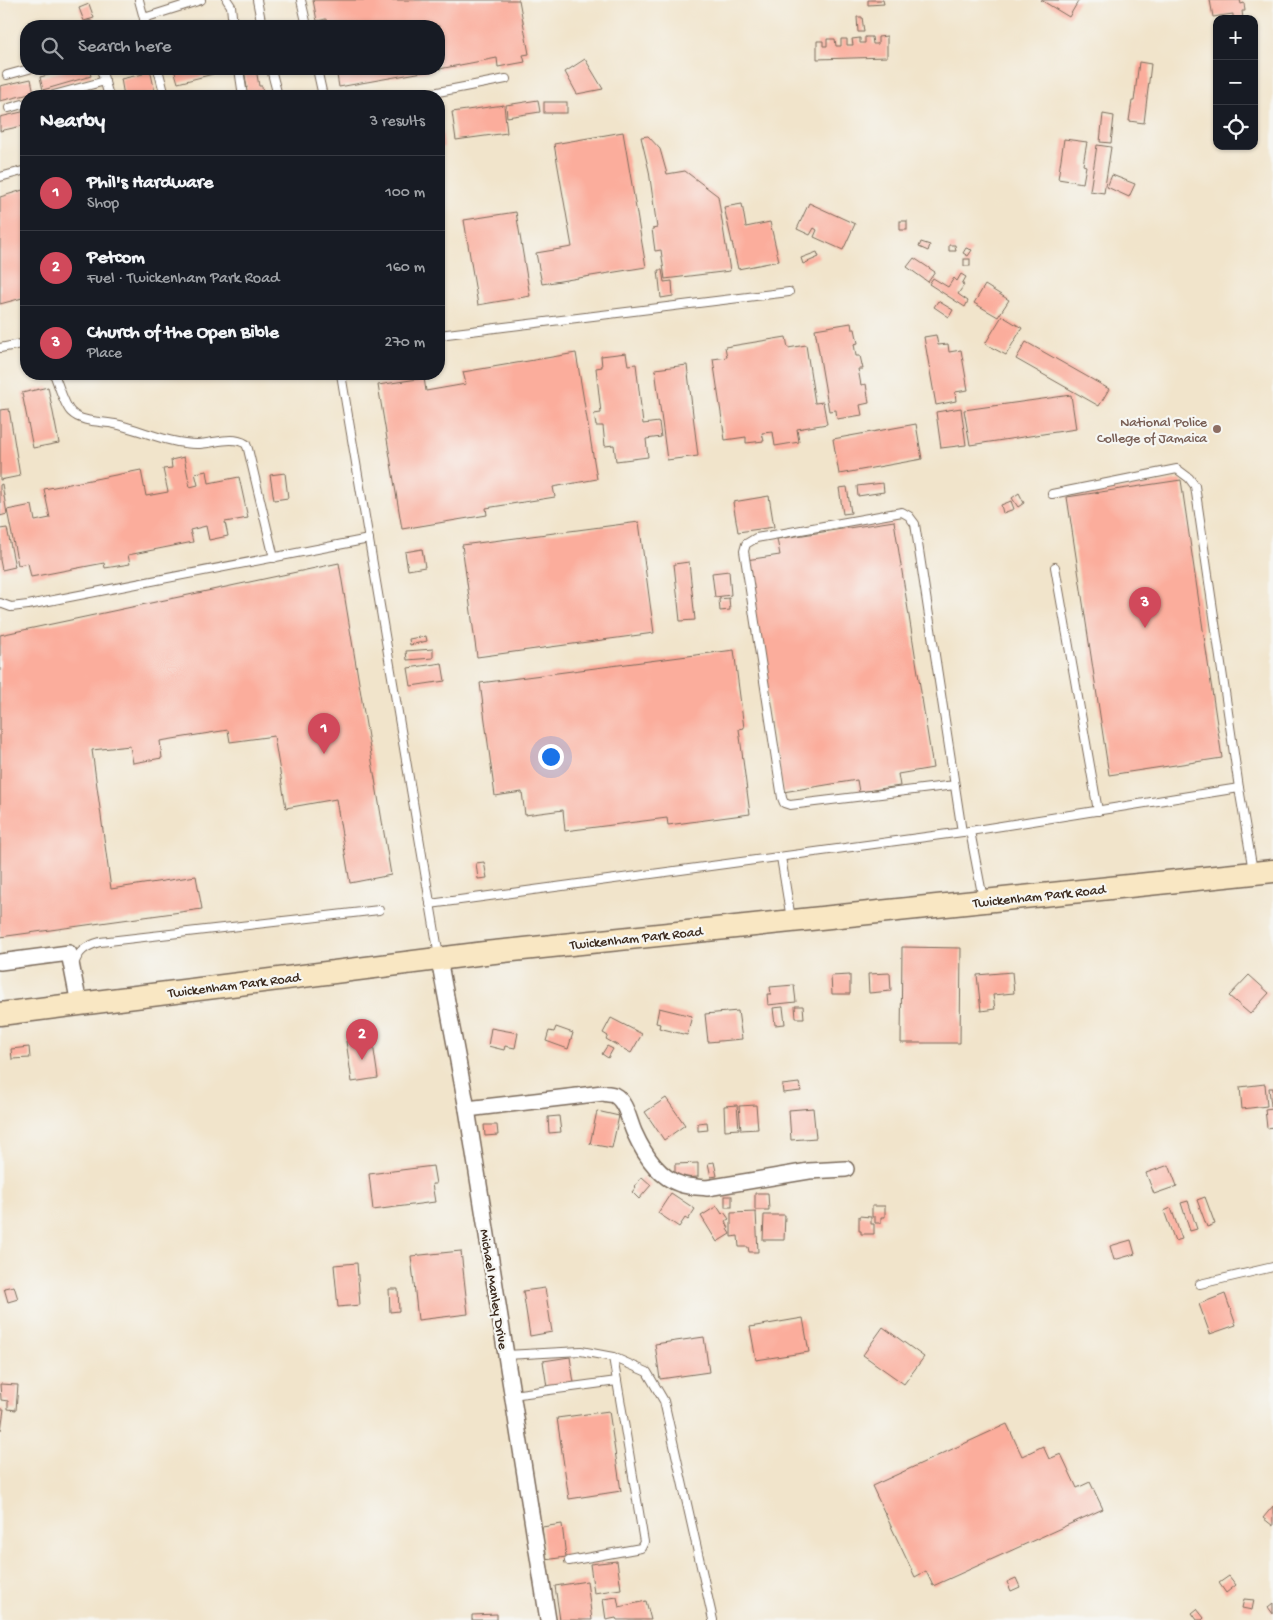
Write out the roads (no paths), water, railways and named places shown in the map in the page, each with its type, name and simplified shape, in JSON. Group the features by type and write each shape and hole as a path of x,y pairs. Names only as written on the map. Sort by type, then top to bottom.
{"main road":[{"name":"Twickenham Park Road","path":"0,1014 485,953 1263,872"}],"street":[{"path":"0,962 69,952 79,1004"},
{"name":"Michael Manley Drive","path":"439,959 467,1109 548,1620"},
{"path":"467,1109 602,1093 614,1095 622,1102 634,1133 649,1160 678,1184 707,1188 809,1171 846,1169"}],"lane":[{"path":"139,0 144,20"},
{"path":"150,20 201,0"},
{"path":"227,0 231,6 232,20"},
{"path":"257,0 261,20"},
{"path":"301,0 306,20"},
{"path":"7,75 20,71"},
{"path":"104,75 108,90"},
{"path":"160,75 163,90"},
{"path":"240,75 242,90"},
{"path":"273,75 277,90"},
{"path":"319,75 322,90"},
{"path":"445,91 506,79"},
{"path":"72,90 105,81"},
{"path":"9,108 20,105"},
{"path":"0,177 20,172"},
{"path":"445,334 788,292"},
{"path":"0,348 20,345"},
{"path":"57,380 70,412 91,421 118,425 187,444 234,440 246,444 274,558"},
{"path":"342,380 439,959"},
{"path":"1052,494 1177,469 1189,478 1195,486 1239,788 1263,872"},
{"path":"955,785 790,805 784,803 744,550 746,544 756,538 902,512 909,516 915,524 955,785 983,901"},
{"path":"0,603 11,607 28,605 369,539"},
{"path":"1056,567 1098,811"},
{"path":"430,904 966,832 1239,788"},
{"path":"780,857 791,921"},
{"path":"72,970 76,958 85,947 100,942 379,910"},
{"path":"1200,1284 1273,1267"},
{"path":"506,1356 581,1351 613,1357 647,1372 664,1402 712,1620"},
{"path":"569,1561 641,1548 644,1542 613,1357"},
{"path":"512,1395 617,1381"}],"place":[{"name":"National Police College of Jamaica","path":"1217,429"},
{"name":"Church of the Open Bible","path":"1145,628"},
{"name":"Phil's Hardware","path":"324,754"},
{"name":"Petcom","path":"362,1060"}]}
